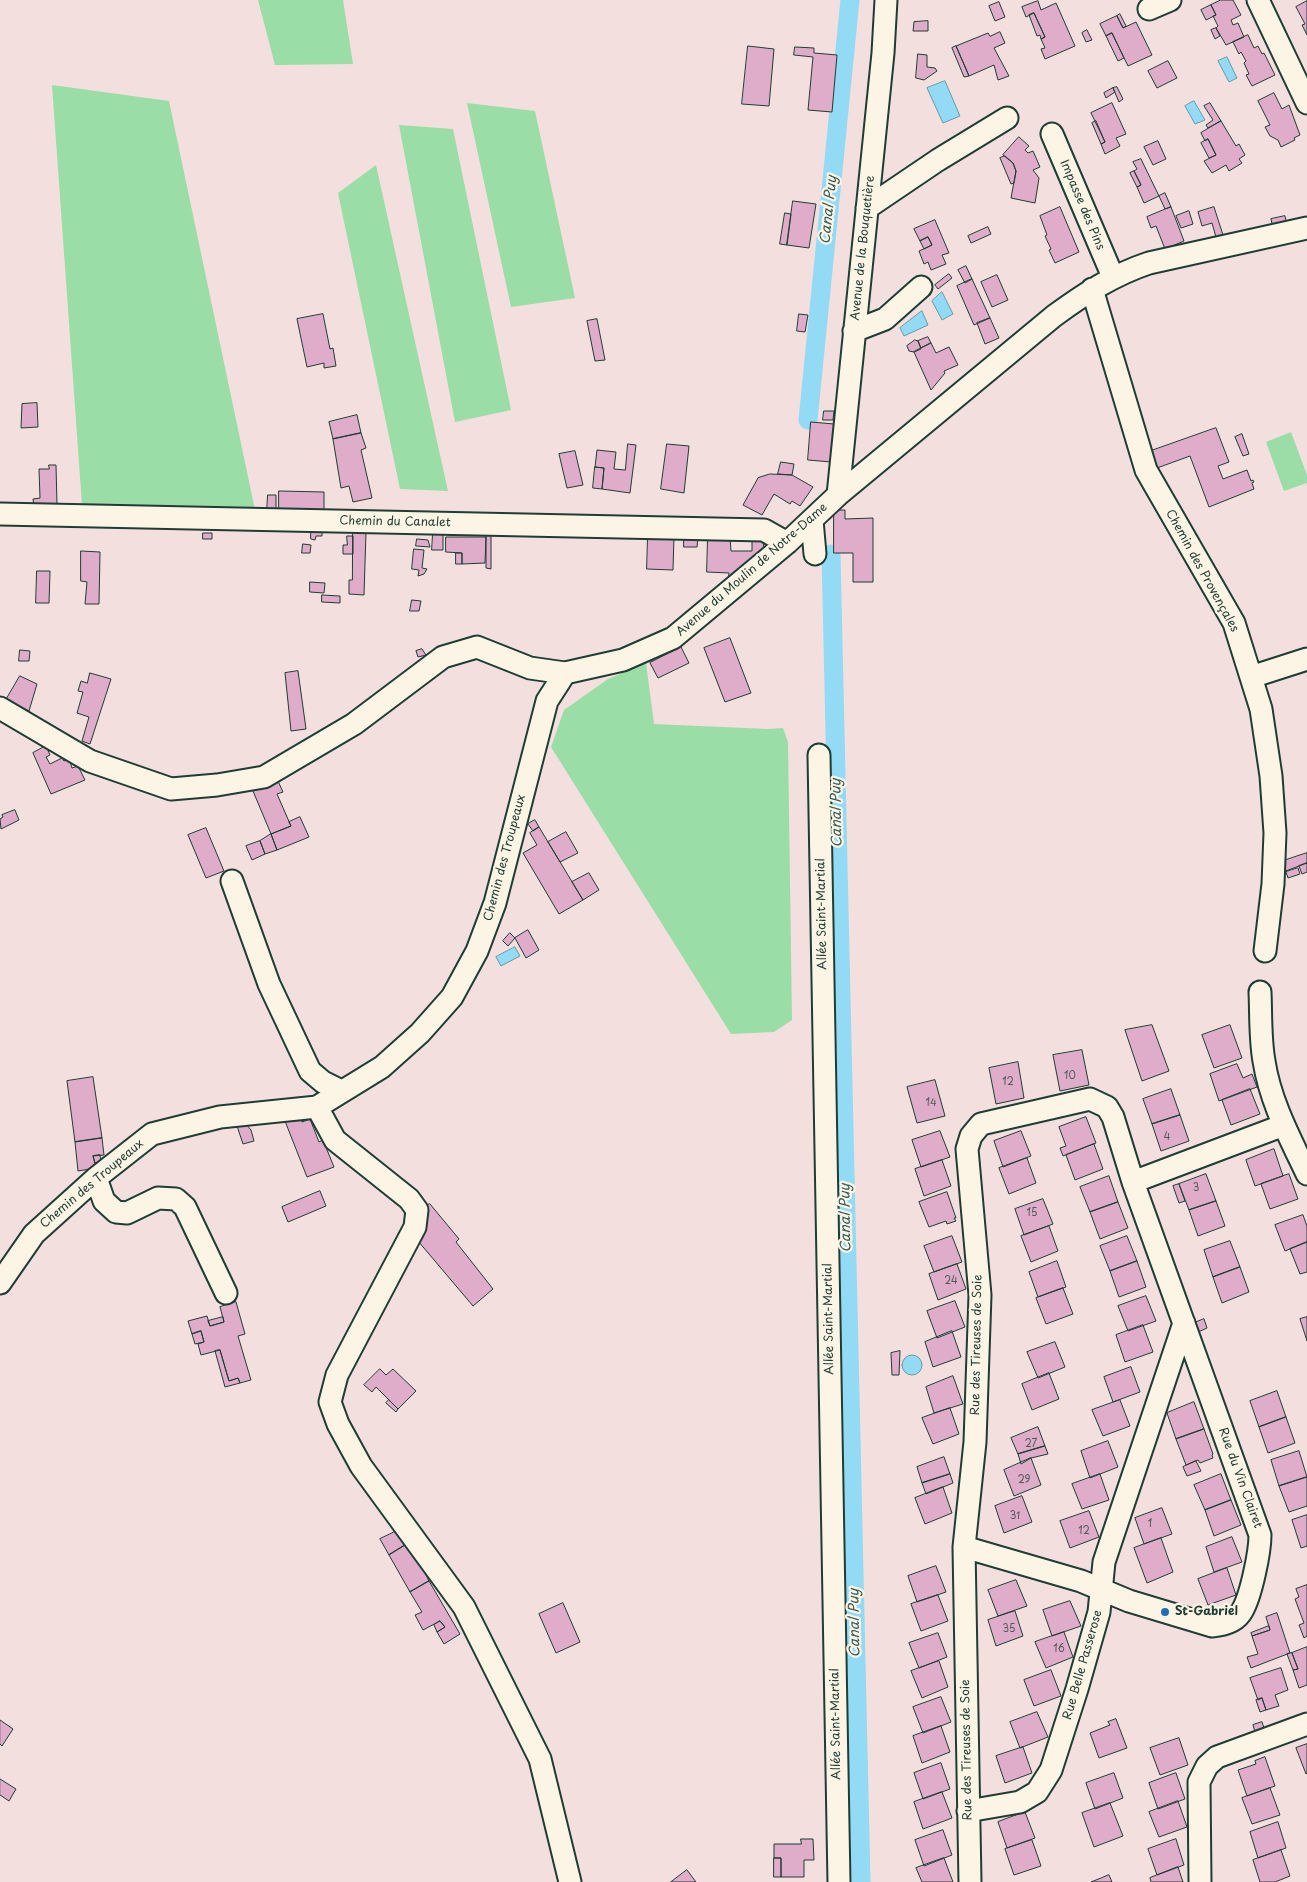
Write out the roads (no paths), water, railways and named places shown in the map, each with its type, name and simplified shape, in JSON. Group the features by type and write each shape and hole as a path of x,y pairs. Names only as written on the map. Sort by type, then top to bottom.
{"street":[{"name":"Avenue de la Bouquetière","path":"838,495 883,53 886,0"},
{"path":"1149,9 1170,0"},
{"path":"1258,0 1307,103"},
{"path":"867,208 938,160 1007,118"},
{"name":"Impasse des Pins","path":"1052,134 1112,277"},
{"name":"Avenue du Moulin de Notre-Dame","path":"0,708 90,761 171,790 264,777 354,724 444,657 477,647 530,668 565,673 622,660 673,638 787,543 838,495 1054,316 1092,289 1112,277 1149,263 1307,228"},
{"path":"854,331 885,319 921,287"},
{"name":"Chemin des Provençales","path":"1092,289 1146,470 1234,624 1261,709 1271,776 1275,833 1273,884 1265,950"},
{"name":"Chemin du Canalet","path":"0,514 764,530 787,543"},
{"path":"812,520 815,554"},
{"path":"1251,677 1307,659"},
{"name":"Chemin des Troupeaux","path":"0,1283 34,1234 96,1178 152,1134 220,1116 317,1107 382,1066 420,1033 452,997 473,959 495,903 547,702 565,673"},
{"name":"Allée Saint-Martial","path":"819,755 839,1882"},
{"path":"232,881 269,984 310,1071 323,1082 341,1092"},
{"path":"1260,992 1264,1061 1273,1097 1307,1174"},
{"name":"Rue des Tireuses de Soie","path":"970,1882 964,1547 975,1442 980,1295 967,1149 971,1136 981,1124 1090,1099 1107,1107 1113,1117 1133,1182"},
{"path":"317,1107 335,1140 409,1200 417,1210 415,1227 337,1375 330,1402 338,1424 361,1466 464,1607 540,1759 570,1882"},
{"path":"1133,1182 1284,1125"},
{"path":"96,1178 104,1201 116,1212 127,1212 158,1198 176,1199 185,1207 226,1293"},
{"name":"Rue du Vin Clairet","path":"964,1547 1081,1581 1129,1601 1212,1626 1225,1625 1242,1612 1260,1551 1260,1534 1133,1182"},
{"name":"Rue Belle Passerose","path":"968,1811 1020,1802 1037,1792 1051,1770 1099,1612 1104,1562 1184,1323"},
{"path":"1200,1882 1199,1782 1207,1766 1217,1757 1307,1724"}],"water":[{"path":"1227,57 1237,78 1229,82 1218,61"},
{"path":"945,81 960,116 943,123 927,88"},
{"path":"1194,101 1205,120 1195,124 1185,106"},
{"path":"942,292 953,314 942,320 932,301"},
{"path":"922,311 928,325 904,336 900,328"},
{"path":"515,947 520,956 501,966 496,957"},
{"path":"912,1355 919,1358 922,1365 919,1372 912,1375 905,1372 902,1365 905,1358"}],"waterway":[{"name":"Canal Puy","path":"808,420 850,0"},
{"name":"Canal Puy","path":"831,554 861,1882"}],"place":[{"name":"St-Gabriel","path":"1165,1612"}]}
